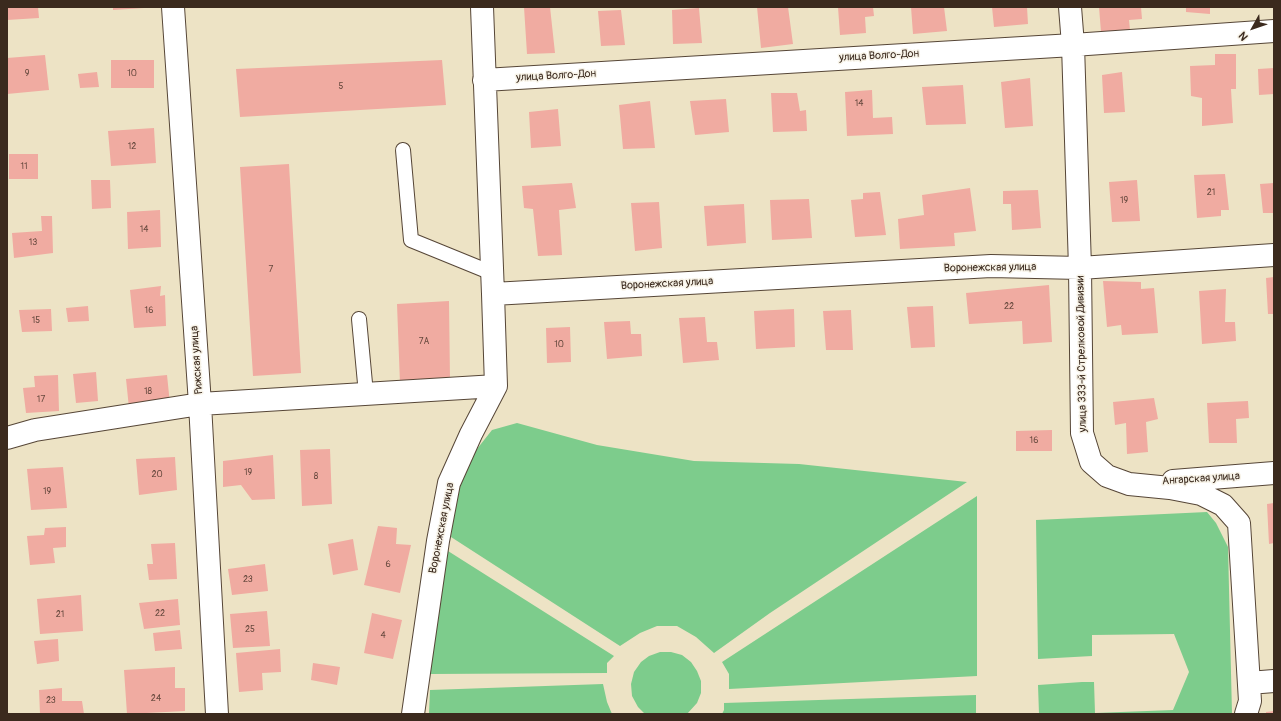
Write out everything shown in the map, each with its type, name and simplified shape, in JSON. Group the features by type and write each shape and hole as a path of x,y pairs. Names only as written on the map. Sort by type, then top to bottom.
{"street":[{"name":"Рижская улица","path":"173,7 200,404 217,714"},
{"path":"7,438 35,430 200,404 496,386 482,7"},
{"name":"улица 333-й Стрелковой Дивизии","path":"1070,7 1080,268 1082,433 1091,462 1107,476 1129,484 1170,488 1201,494 1223,505 1239,522 1250,701 1246,714"},
{"name":"улица Волго-Дон","path":"484,80 1072,45 1274,31"},
{"name":"Воронежская улица","path":"492,283 991,266 1080,268 1274,255"},
{"name":"Воронежская улица","path":"413,714 438,541 449,483 471,434 496,386"},
{"name":"Ангарская улица","path":"1129,484 1274,473"},
{"path":"1249,683 1274,681"}],"lane":[{"path":"403,150 411,240 492,283"},
{"path":"359,319 366,394"}],"green space":[{"path":"517,423 597,445 694,461 799,464 967,482 770,613 714,653 696,637 677,626 657,626 640,633 620,646 451,537 456,492 473,454 492,430"},
{"path":"977,496 977,676 729,689 729,674 722,662"},
{"path":"1207,512 1216,523 1228,547 1232,714 1039,714 1038,685 1082,682 1094,682 1095,713 1173,710 1189,672 1174,634 1092,635 1092,656 1038,659 1036,520"},
{"path":"448,551 614,656 607,663 607,673 430,674 438,602"},
{"path":"660,652 671,652 682,655 691,662 697,671 701,681 701,693 697,703 687,714 645,714 638,707 632,696 631,684 634,672 641,662 649,656"},
{"path":"603,684 607,702 612,714 429,714 430,690"},
{"path":"976,695 976,714 722,714 724,710 724,703"}],"building":[{"path":"7,7 38,7 39,18 7,20"},
{"path":"113,7 144,7 144,8 113,10"},
{"path":"524,7 550,7 555,53 527,54"},
{"path":"757,7 788,7 793,44 761,48"},
{"path":"838,7 873,7 874,16 865,17 866,33 840,35"},
{"path":"911,7 944,7 947,31 913,34"},
{"path":"992,7 1027,7 1028,24 994,27"},
{"path":"1099,7 1141,7 1142,19 1129,20 1130,30 1101,32"},
{"path":"1186,7 1210,7 1210,14 1186,12"},
{"path":"699,8 702,43 673,44 672,10"},
{"path":"621,10 625,45 601,46 598,11"},
{"path":"1215,54 1236,54 1236,89 1231,89 1233,123 1202,126 1202,98 1191,96 1190,66 1215,65"},
{"path":"45,55 49,90 7,94 7,58"},
{"path":"111,60 154,60 154,88 111,88"},
{"path":"442,60 446,105 240,117 236,69"},
{"path":"1274,68 1274,94 1259,95 1258,69"},
{"path":"97,72 99,87 80,88 78,74"},
{"path":"1122,72 1125,112 1104,113 1102,75"},
{"path":"1030,78 1033,126 1005,128 1001,82"},
{"path":"963,85 966,124 926,125 922,87"},
{"path":"872,90 873,118 892,117 893,134 847,136 845,92"},
{"path":"771,93 797,93 800,111 806,110 807,131 773,132"},
{"path":"726,99 729,132 695,135 690,101"},
{"path":"650,101 655,148 623,149 619,105"},
{"path":"558,109 561,146 531,148 529,112"},
{"path":"154,128 156,163 111,166 108,131"},
{"path":"9,154 38,154 38,179 9,179"},
{"path":"289,164 301,373 253,376 240,167"},
{"path":"1225,174 1229,210 1221,210 1221,216 1197,218 1194,175"},
{"path":"91,180 110,180 111,208 92,209"},
{"path":"1137,180 1140,221 1112,222 1109,182"},
{"path":"572,183 576,208 559,210 562,255 538,256 533,209 524,208 522,186"},
{"path":"1274,183 1274,213 1263,213 1260,184"},
{"path":"970,188 976,231 954,233 955,246 900,249 898,219 924,215 922,195"},
{"path":"1038,190 1041,228 1012,230 1011,204 1003,204 1003,191"},
{"path":"880,192 886,235 855,237 851,200 863,199 863,193"},
{"path":"809,199 812,238 772,240 770,200"},
{"path":"659,202 662,248 635,251 631,203"},
{"path":"744,204 746,243 707,246 704,206"},
{"path":"160,210 161,247 128,249 127,212"},
{"path":"41,216 52,216 53,253 14,258 12,233 42,231"},
{"path":"1274,277 1274,314 1268,314 1266,278"},
{"path":"1103,281 1141,282 1141,289 1154,288 1158,333 1122,335 1121,325 1107,327"},
{"path":"1049,285 1052,342 1023,344 1022,321 969,324 966,293"},
{"path":"161,286 160,296 165,295 166,326 134,328 130,290"},
{"path":"1226,289 1225,322 1235,322 1236,341 1202,344 1199,291"},
{"path":"449,301 450,380 400,384 397,304"},
{"path":"88,306 89,321 68,322 66,308"},
{"path":"933,306 935,347 911,348 907,307"},
{"path":"51,309 52,331 22,332 19,310"},
{"path":"794,309 795,347 756,349 754,311"},
{"path":"851,310 853,350 826,350 823,311"},
{"path":"705,317 707,342 717,342 719,360 683,363 679,318"},
{"path":"630,321 631,334 641,334 642,356 607,359 604,322"},
{"path":"570,327 571,362 547,363 546,328"},
{"path":"96,372 98,401 76,403 73,374"},
{"path":"58,375 59,411 26,413 23,388 35,387 34,376"},
{"path":"167,375 170,404 129,408 126,379"},
{"path":"1154,398 1158,419 1146,422 1148,452 1127,454 1126,423 1115,425 1113,402"},
{"path":"1248,401 1249,418 1236,419 1237,443 1209,443 1207,403"},
{"path":"1052,430 1052,451 1016,451 1016,431"},
{"path":"330,449 332,504 302,506 300,450"},
{"path":"273,455 275,499 252,500 241,485 223,487 223,461"},
{"path":"175,457 177,490 139,495 136,459"},
{"path":"63,467 67,508 31,510 27,469"},
{"path":"1274,503 1274,543 1269,544 1267,504"},
{"path":"378,526 397,528 396,544 411,545 400,593 364,585"},
{"path":"66,527 66,547 53,548 55,563 30,565 27,536 44,535 45,528"},
{"path":"353,539 358,570 333,575 328,544"},
{"path":"175,543 177,579 149,580 147,564 153,564 151,544"},
{"path":"265,564 268,591 232,595 228,569"},
{"path":"81,595 83,631 40,634 37,599"},
{"path":"178,599 180,625 144,629 139,603"},
{"path":"267,611 270,646 233,648 230,614"},
{"path":"372,613 402,620 393,659 364,653"},
{"path":"180,630 182,649 155,651 153,633"},
{"path":"58,639 59,661 37,664 34,641"},
{"path":"280,649 281,672 262,673 263,690 239,692 236,653"},
{"path":"313,663 340,667 337,685 311,680"},
{"path":"175,667 175,688 185,688 185,711 127,714 124,670"},
{"path":"62,688 62,701 82,701 84,714 40,714 39,690"},
{"path":"1274,711 1274,714 1266,714 1266,712"}]}
